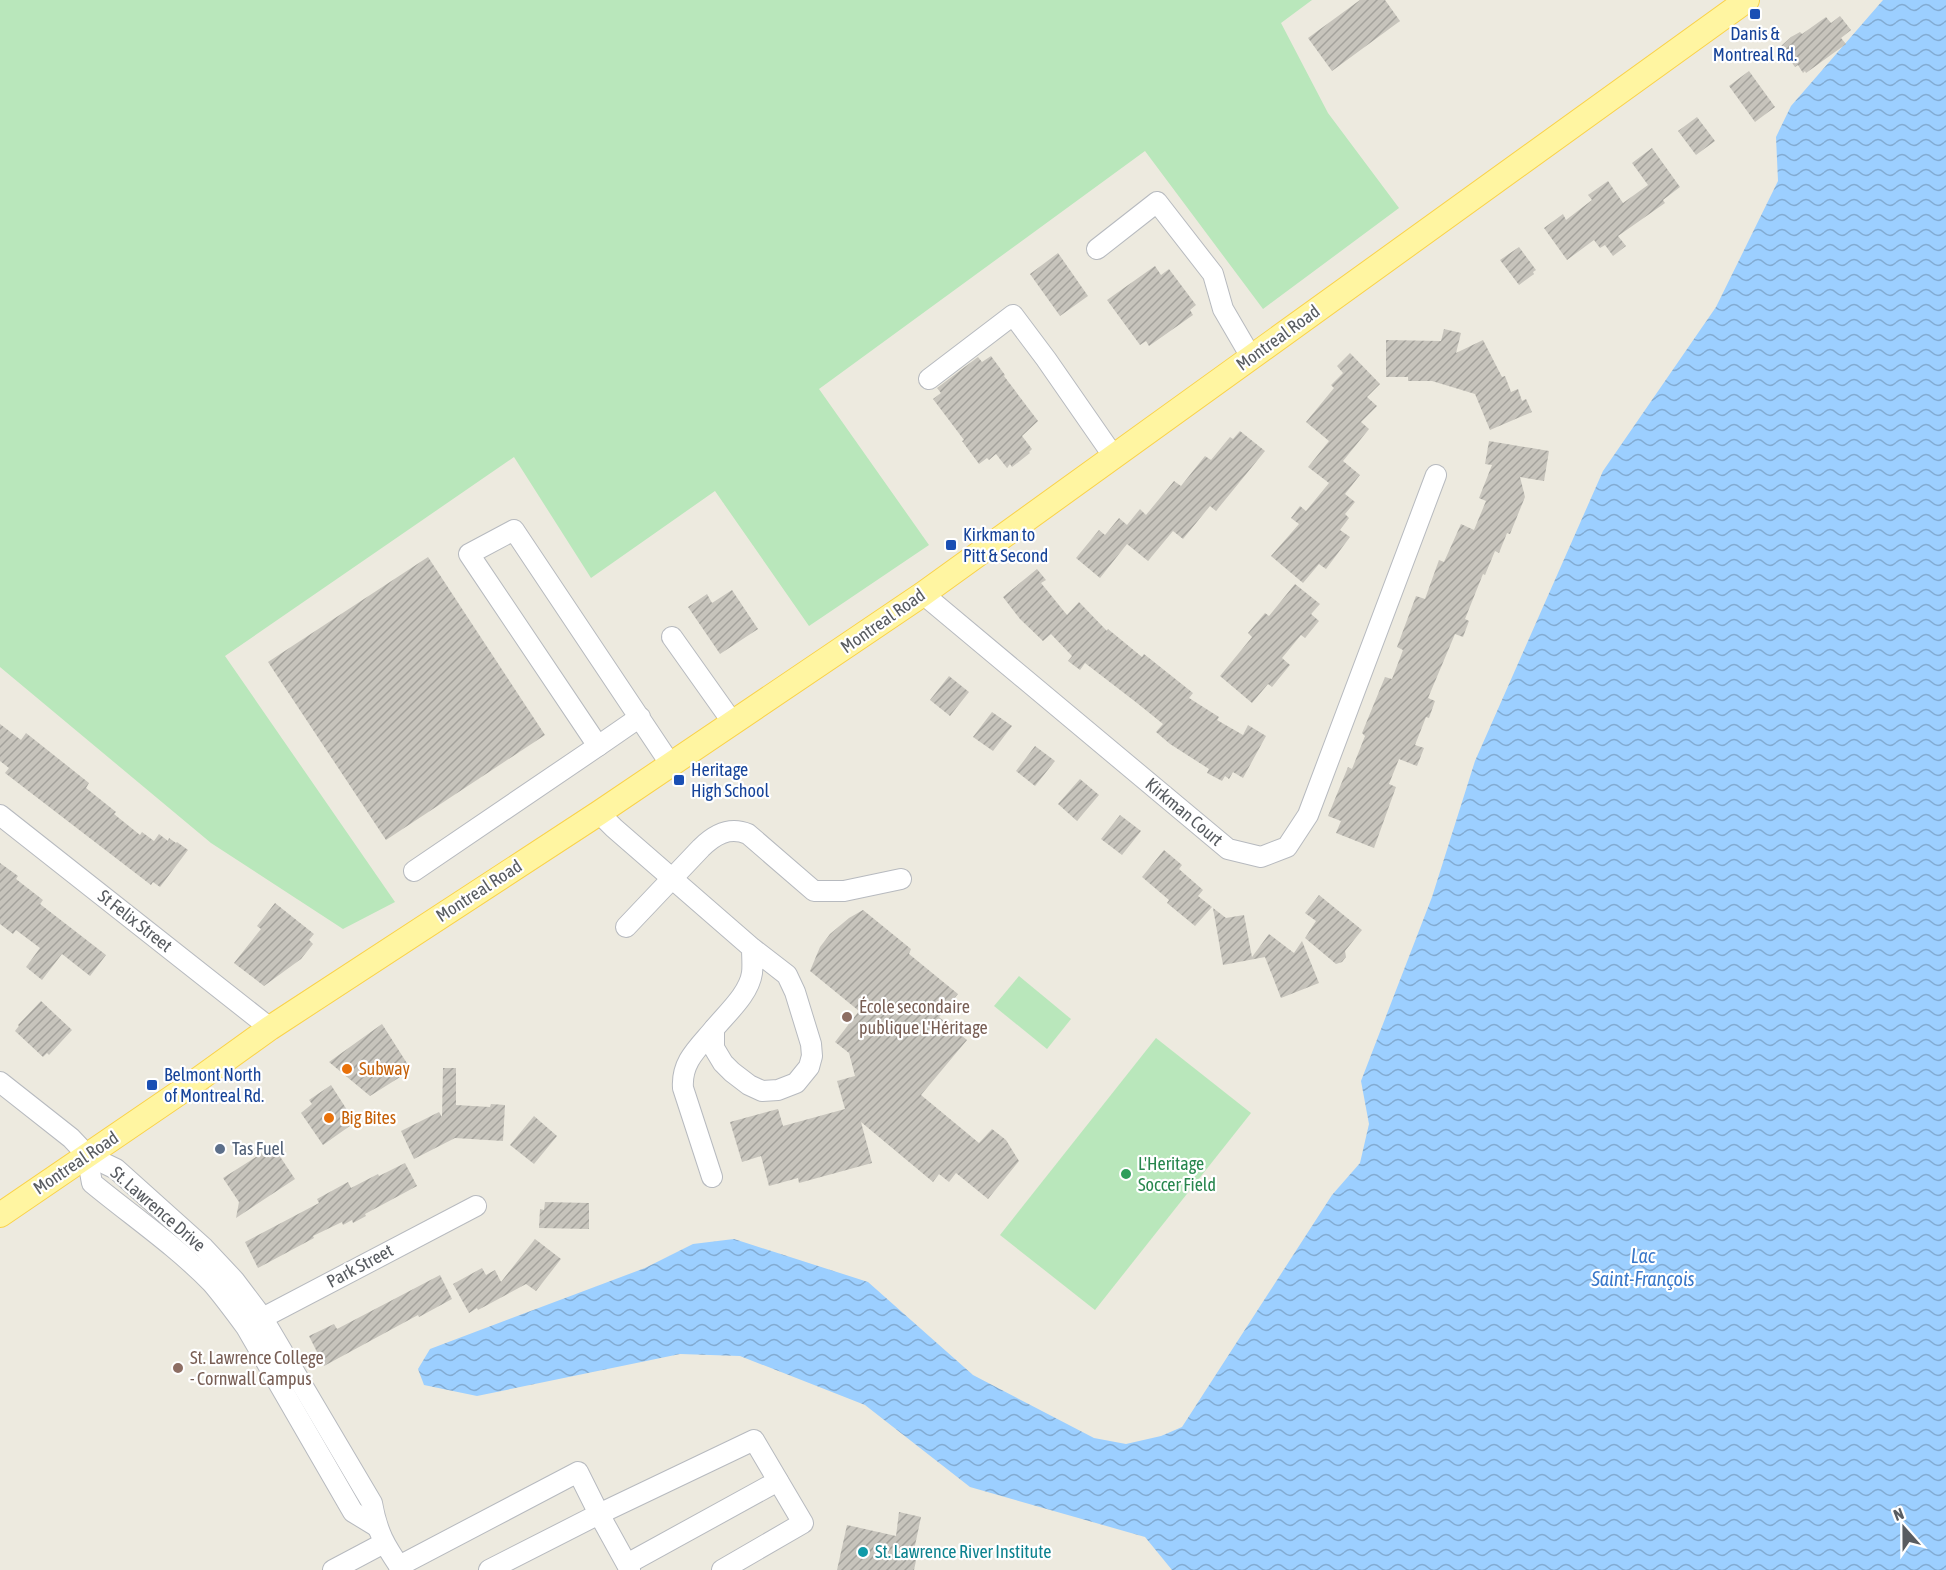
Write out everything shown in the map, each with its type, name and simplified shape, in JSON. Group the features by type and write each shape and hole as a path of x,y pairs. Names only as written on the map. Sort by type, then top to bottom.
{"main road":[{"name":"Montreal Road","path":"0,1215 270,1028 599,813 922,594 1747,0"}],"street":[{"path":"1097,249 1157,202 1213,274 1222,309 1251,357"},
{"path":"929,379 1013,315 1114,457"},
{"name":"Kirkman Court","path":"922,594 1228,849 1261,857 1287,847 1308,815 1436,475"},
{"path":"598,746 469,554 514,530 671,765"},
{"path":"672,637 733,723"},
{"path":"414,871 640,717"},
{"path":"599,813 752,948 787,975 795,992 811,1044 812,1056 809,1067 796,1083 778,1090 762,1090 749,1085 723,1063 714,1047 714,1029"},
{"name":"St Felix Street","path":"0,815 270,1028"},
{"path":"626,927 712,837 723,832 739,830 758,842 814,891 844,891 901,879"},
{"path":"712,1177 683,1088 682,1075 689,1059 735,1004 749,983 752,973 752,948"},
{"name":"St. Lawrence Drive","path":"0,1082 71,1138 87,1155 116,1169 204,1248 234,1280 254,1322 372,1503 380,1535 400,1568"},
{"name":"Park Street","path":"254,1322 476,1206"},
{"path":"489,1570 753,1440 803,1523 722,1570"},
{"path":"400,1568 578,1472 628,1567 778,1481"},
{"path":"333,1570 380,1535"}],"green space":[{"path":"0,0 1312,0 1281,23 1328,113 1399,208 1263,309 1145,151 819,389 929,545 809,626 715,491 591,578 514,457 225,656 395,902 343,929 211,843 0,667"},
{"path":"1019,976 1071,1019 1047,1049 994,1006"},
{"name":"L'Heritage Soccer Field","path":"1156,1038 1251,1113 1095,1310 1000,1235"}],"water":[{"name":"Lac Saint-François","path":"1883,0 1946,0 1946,1570 1172,1570 1145,1537 970,1487 865,1405 740,1356 680,1354 477,1396 424,1385 418,1369 430,1349 645,1268 693,1244 734,1239 868,1282 973,1375 1094,1438 1126,1444 1161,1436 1182,1427 1332,1195 1360,1163 1369,1124 1361,1081 1432,897 1475,761 1603,471 1716,307 1778,181 1776,137 1791,106"}],"building":[{"path":"1360,0 1385,0 1400,21 1332,71 1308,38"},
{"path":"1840,16 1851,30 1841,38 1846,44 1806,73 1805,71 1803,73 1798,65 1795,67 1780,47 1791,37 1800,32 1802,34 1826,17 1831,23"},
{"path":"1749,71 1775,107 1755,122 1729,86"},
{"path":"1697,117 1715,141 1696,155 1678,131"},
{"path":"1652,148 1680,187 1663,200 1665,203 1618,236 1626,246 1613,256 1605,245 1600,248 1594,240 1567,260 1544,228 1563,214 1566,220 1592,200 1588,195 1608,181 1623,203 1648,185 1632,163"},
{"path":"1519,247 1536,270 1519,285 1500,260"},
{"path":"1058,253 1088,296 1060,316 1030,274"},
{"path":"1155,266 1161,275 1169,269 1196,305 1190,310 1193,315 1149,346 1146,341 1140,345 1107,300"},
{"path":"1444,329 1461,333 1456,353 1483,340 1502,377 1505,376 1511,392 1518,389 1522,401 1526,399 1532,412 1490,430 1475,394 1432,381 1408,381 1408,377 1386,377 1386,340 1441,341"},
{"path":"1350,353 1380,384 1367,397 1377,406 1361,422 1369,429 1343,461 1360,475 1345,494 1355,502 1345,514 1349,518 1340,530 1350,537 1326,569 1319,564 1303,583 1271,556 1299,524 1291,518 1300,506 1306,511 1329,483 1308,467 1329,441 1306,422 1334,388 1331,385 1343,373 1337,366"},
{"path":"991,356 1038,421 1022,436 1032,449 1030,453 1012,467 1010,464 1007,468 996,454 979,464 933,399 941,393 937,388 978,357 982,362"},
{"path":"1240,431 1265,451 1216,511 1210,506 1183,539 1173,531 1148,561 1127,544 1100,578 1076,558 1099,530 1105,535 1119,518 1127,525 1140,509 1146,515 1174,481 1181,486 1205,456 1211,460 1230,437 1233,439"},
{"path":"1489,441 1549,451 1544,481 1520,477 1525,497 1510,534 1507,533 1499,553 1495,551 1485,575 1483,574 1465,619 1469,621 1463,637 1455,634 1428,698 1435,701 1415,745 1424,748 1417,766 1399,759 1389,784 1396,787 1374,848 1336,833 1341,821 1328,816 1348,767 1352,769 1365,736 1362,733 1385,677 1392,679 1403,650 1397,647 1416,596 1425,599 1439,560 1444,562 1461,524 1474,530 1486,501 1479,498 1492,465 1485,464"},
{"path":"428,557 545,735 386,840 268,662"},
{"path":"1037,569 1046,580 1041,583 1067,615 1079,602 1107,631 1108,629 1142,657 1144,654 1193,693 1189,698 1219,717 1217,720 1243,735 1248,725 1266,736 1243,778 1233,772 1229,779 1225,776 1222,781 1207,773 1209,769 1170,744 1156,732 1163,724 1085,663 1080,670 1068,661 1072,656 1051,634 1043,641 1020,619 1003,597"},
{"path":"1295,584 1320,604 1311,614 1319,621 1305,638 1301,635 1282,658 1290,665 1272,687 1268,684 1252,703 1220,676 1252,637 1248,633 1265,613 1269,616"},
{"path":"732,590 758,629 720,654 688,607 707,594 712,603"},
{"path":"949,676 969,692 950,716 930,700"},
{"path":"992,712 1012,726 993,751 973,737"},
{"path":"0,724 21,740 26,733 89,783 86,788 140,835 142,832 154,841 159,834 188,850 160,887 153,882 151,885 5,773 9,768 0,761"},
{"path":"1035,746 1055,761 1035,786 1016,771"},
{"path":"1080,779 1099,795 1077,821 1058,804"},
{"path":"1120,815 1141,831 1122,855 1101,839"},
{"path":"1164,850 1182,865 1179,869 1203,890 1198,896 1212,907 1195,926 1167,903 1169,900 1142,877"},
{"path":"0,863 18,876 16,879 43,900 40,904 106,955 90,976 62,954 42,980 26,967 40,948 16,930 13,934 0,924"},
{"path":"1319,895 1362,930 1345,951 1346,957 1342,962 1336,964 1305,938 1316,921 1305,913"},
{"path":"275,903 314,934 309,940 313,944 301,959 264,986 234,963 261,929 257,926"},
{"path":"1213,908 1226,918 1244,915 1252,957 1269,934 1294,953 1302,941 1319,983 1281,998 1265,957 1223,965"},
{"path":"863,910 911,949 909,954 958,994 939,1017 967,1040 921,1095 979,1143 992,1129 1006,1140 1019,1161 988,1199 956,1173 949,1182 939,1174 933,1182 861,1122 872,1163 799,1183 798,1178 769,1186 761,1156 742,1162 730,1122 778,1109 783,1126 845,1109 837,1081 855,1076 849,1053 835,1042 859,1011 810,971 820,947 830,934"},
{"path":"41,1001 72,1030 49,1055 47,1053 43,1057 15,1031"},
{"path":"382,1024 410,1068 408,1072 370,1096 329,1062"},
{"path":"443,1068 456,1068 456,1105 490,1107 491,1104 505,1105 503,1141 455,1138 414,1159 401,1131 439,1112 442,1117"},
{"path":"331,1085 354,1123 323,1145 301,1113 312,1104 309,1100"},
{"path":"534,1116 557,1136 534,1164 510,1145"},
{"path":"273,1146 295,1179 236,1218 239,1202 223,1178"},
{"path":"405,1163 417,1186 353,1223 352,1220 343,1225 342,1222 258,1268 245,1242 319,1203 317,1199 348,1182 351,1188"},
{"path":"545,1202 589,1203 589,1229 539,1228 540,1209 544,1210"},
{"path":"535,1239 561,1259 536,1291 526,1284 469,1313 453,1284 482,1268 486,1275 495,1270 501,1282"},
{"path":"440,1275 452,1299 324,1366 309,1336 334,1324 337,1329"},
{"path":"899,1512 921,1517 913,1555 917,1556 914,1570 837,1570 847,1525 896,1536"}],"place":[{"name":"Danis & Montreal Rd.","path":"1755,14"},
{"name":"Kirkman to Pitt & Second","path":"951,545"},
{"name":"Heritage High School","path":"679,780"},
{"name":"École secondaire publique L'Héritage","path":"847,1017"},
{"name":"Subway","path":"347,1069"},
{"name":"Belmont North of Montreal Rd.","path":"152,1085"},
{"name":"Big Bites","path":"329,1118"},
{"name":"Tas Fuel","path":"220,1149"},
{"name":"L'Heritage Soccer Field","path":"1126,1174"},
{"name":"St. Lawrence College - Cornwall Campus","path":"178,1368"},
{"name":"St. Lawrence River Institute","path":"863,1552"}]}
